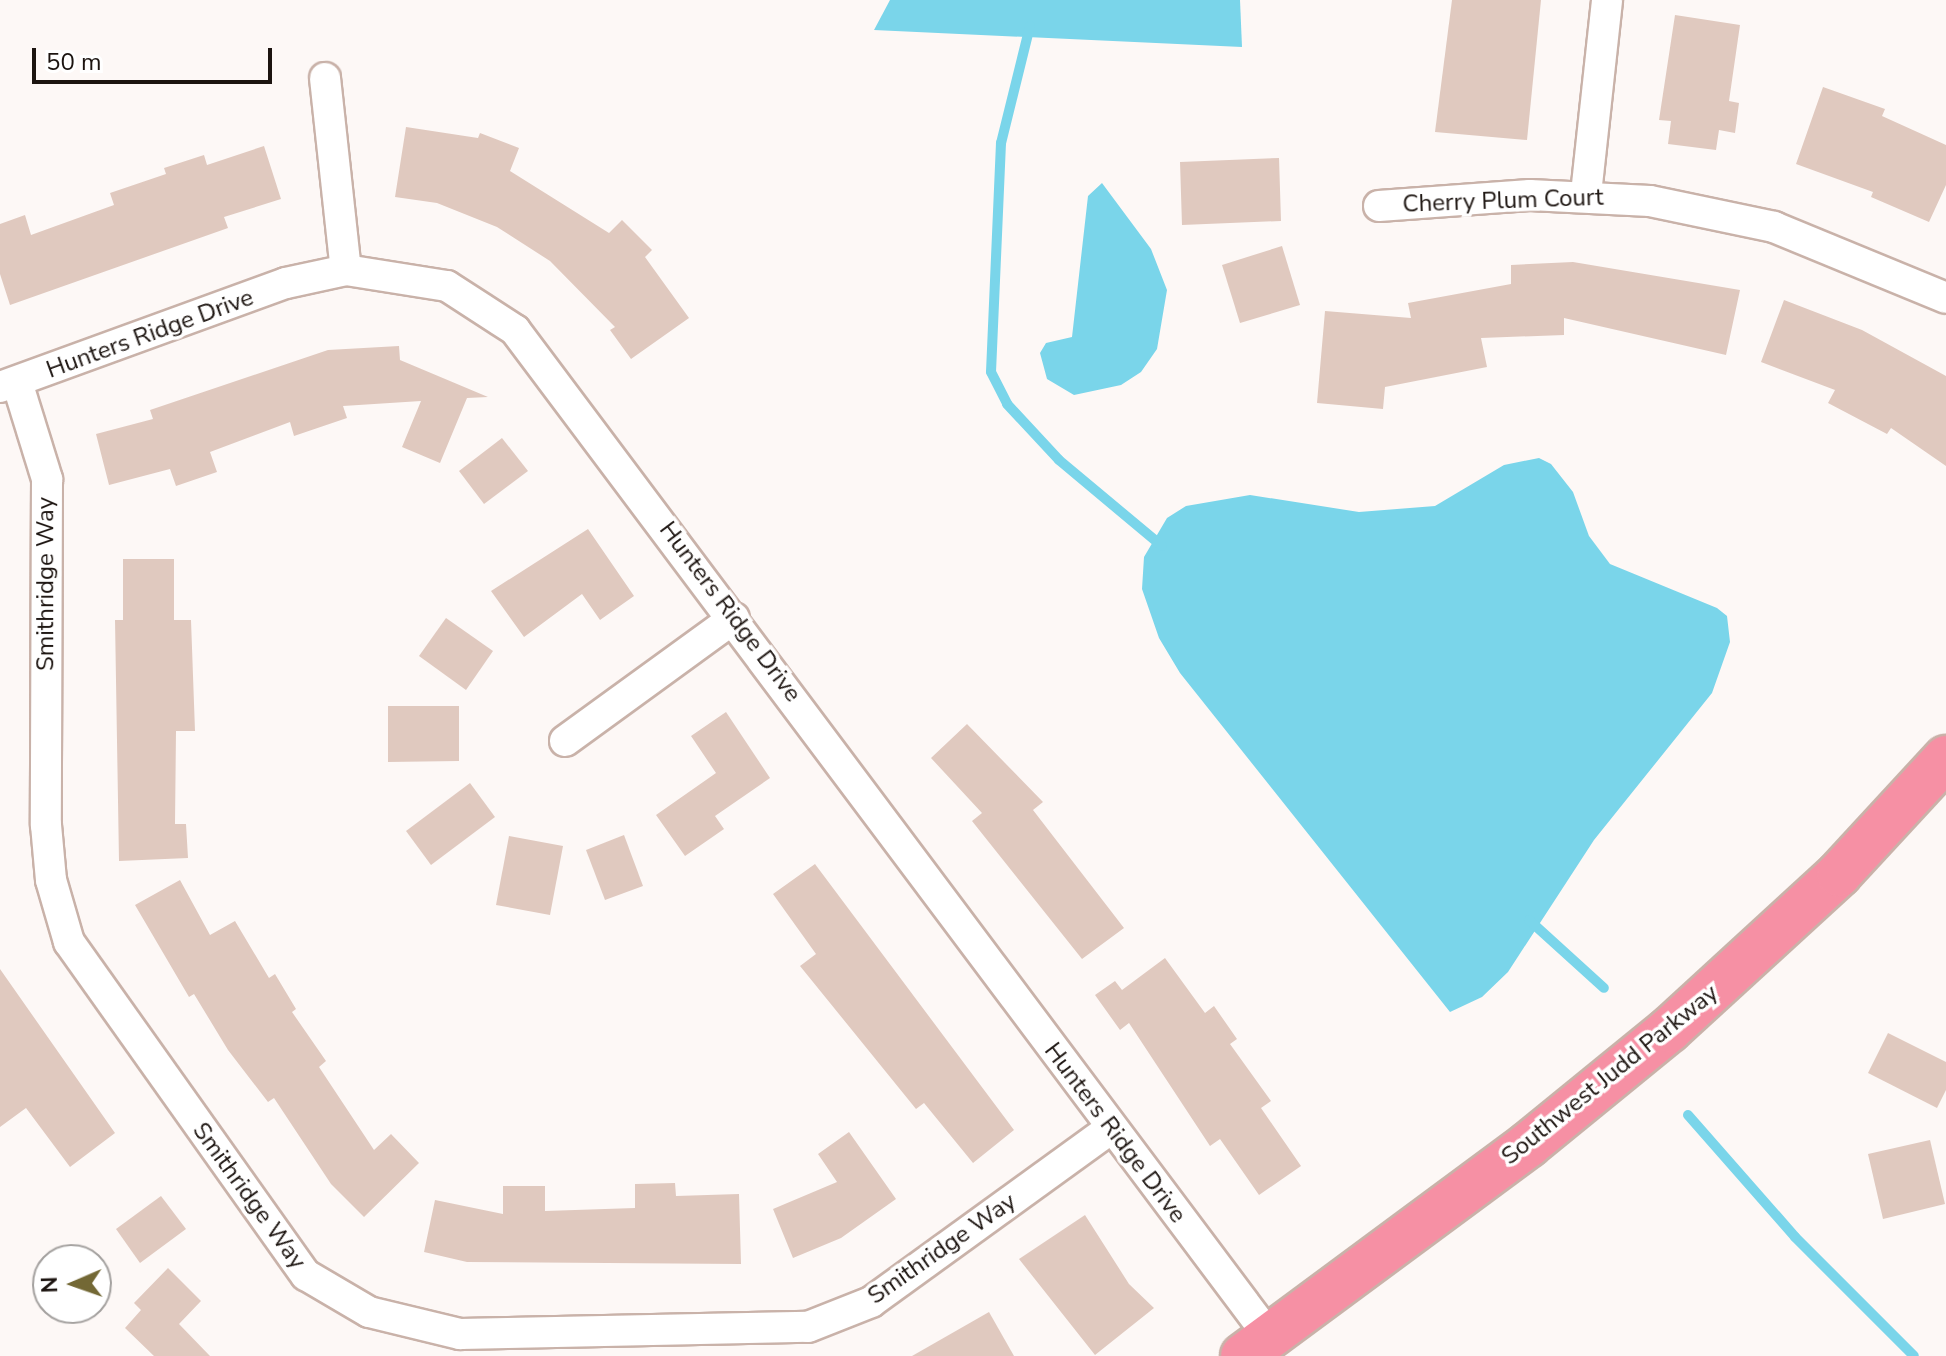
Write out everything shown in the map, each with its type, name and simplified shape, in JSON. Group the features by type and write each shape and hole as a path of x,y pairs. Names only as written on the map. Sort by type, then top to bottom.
{"highway":[{"name":"Southwest Judd Parkway","path":"1256,1346 1528,1145 1669,1030 1839,874 1946,758"}],"street":[{"path":"1586,194 1607,0"},
{"path":"325,78 346,270"},
{"name":"Cherry Plum Court","path":"1379,206 1586,194 1714,212 1774,227 1946,298"},
{"name":"Hunters Ridge Drive","path":"8,385 286,283 346,270 447,286 515,330 734,618 1110,1129 1256,1346"},
{"name":"Smithridge Way","path":"8,385 47,479 46,825 51,880 69,942 306,1275 369,1312 460,1334 808,1327 871,1302 1110,1129"},
{"path":"565,741 734,618"}],"water":[{"path":"890,0 1240,0 1242,47 874,30"},
{"path":"1102,183 1151,249 1167,290 1157,349 1141,372 1121,385 1074,395 1047,379 1040,353 1046,343 1072,337 1088,196"},
{"path":"1539,458 1551,464 1573,492 1589,536 1610,564 1717,608 1727,616 1730,642 1712,693 1594,840 1508,972 1482,997 1450,1012 1180,673 1159,638 1142,589 1144,557 1167,518 1186,506 1250,495 1359,512 1435,506 1504,465"}],"building":[{"path":"1452,0 1541,0 1527,140 1435,132"},
{"path":"1675,15 1740,25 1729,101 1739,103 1735,133 1719,130 1716,150 1668,144 1671,121 1659,120"},
{"path":"1823,87 1885,109 1882,116 1946,145 1946,185 1929,222 1871,197 1873,192 1796,164"},
{"path":"406,127 478,138 480,133 519,148 510,171 609,233 622,220 652,250 645,257 689,318 631,359 610,330 615,327 550,261 497,227 437,203 395,197"},
{"path":"264,146 281,199 224,217 228,228 10,305 0,274 0,224 25,215 31,235 114,205 110,193 166,174 164,168 204,155 207,165"},
{"path":"1279,158 1281,221 1182,225 1180,162"},
{"path":"1282,246 1300,305 1240,323 1222,265"},
{"path":"1573,262 1740,290 1726,355 1564,318 1564,335 1481,338 1487,367 1385,387 1383,409 1317,403 1325,311 1411,318 1408,303 1511,284 1511,265"},
{"path":"1784,300 1862,330 1946,376 1946,466 1891,428 1887,434 1828,403 1835,390 1761,362"},
{"path":"399,346 400,360 488,397 467,398 440,463 402,447 421,401 343,406 347,418 294,436 290,422 210,452 217,472 176,486 170,469 109,485 96,434 153,419 150,410 328,350"},
{"path":"502,438 528,471 484,504 459,471"},
{"path":"588,529 634,596 600,620 582,594 524,637 491,591"},
{"path":"123,559 174,559 174,620 191,620 195,731 176,731 175,824 186,824 188,858 119,861 115,620 123,620"},
{"path":"446,618 493,651 466,690 419,656"},
{"path":"388,706 459,706 459,761 388,762"},
{"path":"726,712 770,778 715,816 724,829 685,856 656,815 716,773 691,736"},
{"path":"967,724 1043,802 1033,810 1124,928 1082,959 972,821 982,813 931,758"},
{"path":"470,783 495,817 431,865 406,831"},
{"path":"624,835 643,886 605,900 586,850"},
{"path":"509,836 563,846 550,915 496,905"},
{"path":"815,864 1014,1130 973,1163 924,1103 916,1109 800,966 816,954 773,894"},
{"path":"180,880 210,935 235,921 269,978 275,974 296,1009 292,1012 326,1061 319,1067 374,1150 391,1134 419,1163 364,1217 331,1184 274,1098 268,1102 228,1050 194,994 189,997 135,905"},
{"path":"1165,958 1205,1013 1214,1006 1237,1039 1230,1044 1271,1101 1261,1108 1301,1166 1259,1195 1220,1139 1210,1146 1129,1023 1120,1030 1095,995 1115,981 1122,990"},
{"path":"0,969 115,1133 70,1167 26,1108 0,1127"},
{"path":"1888,1033 1946,1062 1946,1090 1937,1108 1868,1073"},
{"path":"849,1132 896,1199 841,1238 793,1258 773,1209 837,1182 818,1154"},
{"path":"1930,1140 1945,1204 1883,1219 1868,1154"},
{"path":"675,1183 676,1196 739,1194 741,1264 467,1262 424,1252 435,1200 503,1214 503,1186 545,1186 545,1211 635,1208 635,1184"},
{"path":"161,1196 186,1229 140,1263 116,1229"},
{"path":"1085,1215 1129,1284 1154,1308 1095,1355 1019,1259"},
{"path":"168,1268 201,1301 179,1324 210,1356 154,1356 125,1328 141,1310 134,1303"},
{"path":"989,1312 1014,1356 912,1356"}],"waterway":[{"path":"1030,26 1001,143 991,372 1007,404 1059,460 1162,546"},
{"path":"1529,920 1604,988"},
{"path":"1688,1115 1795,1237 1914,1356"}]}
